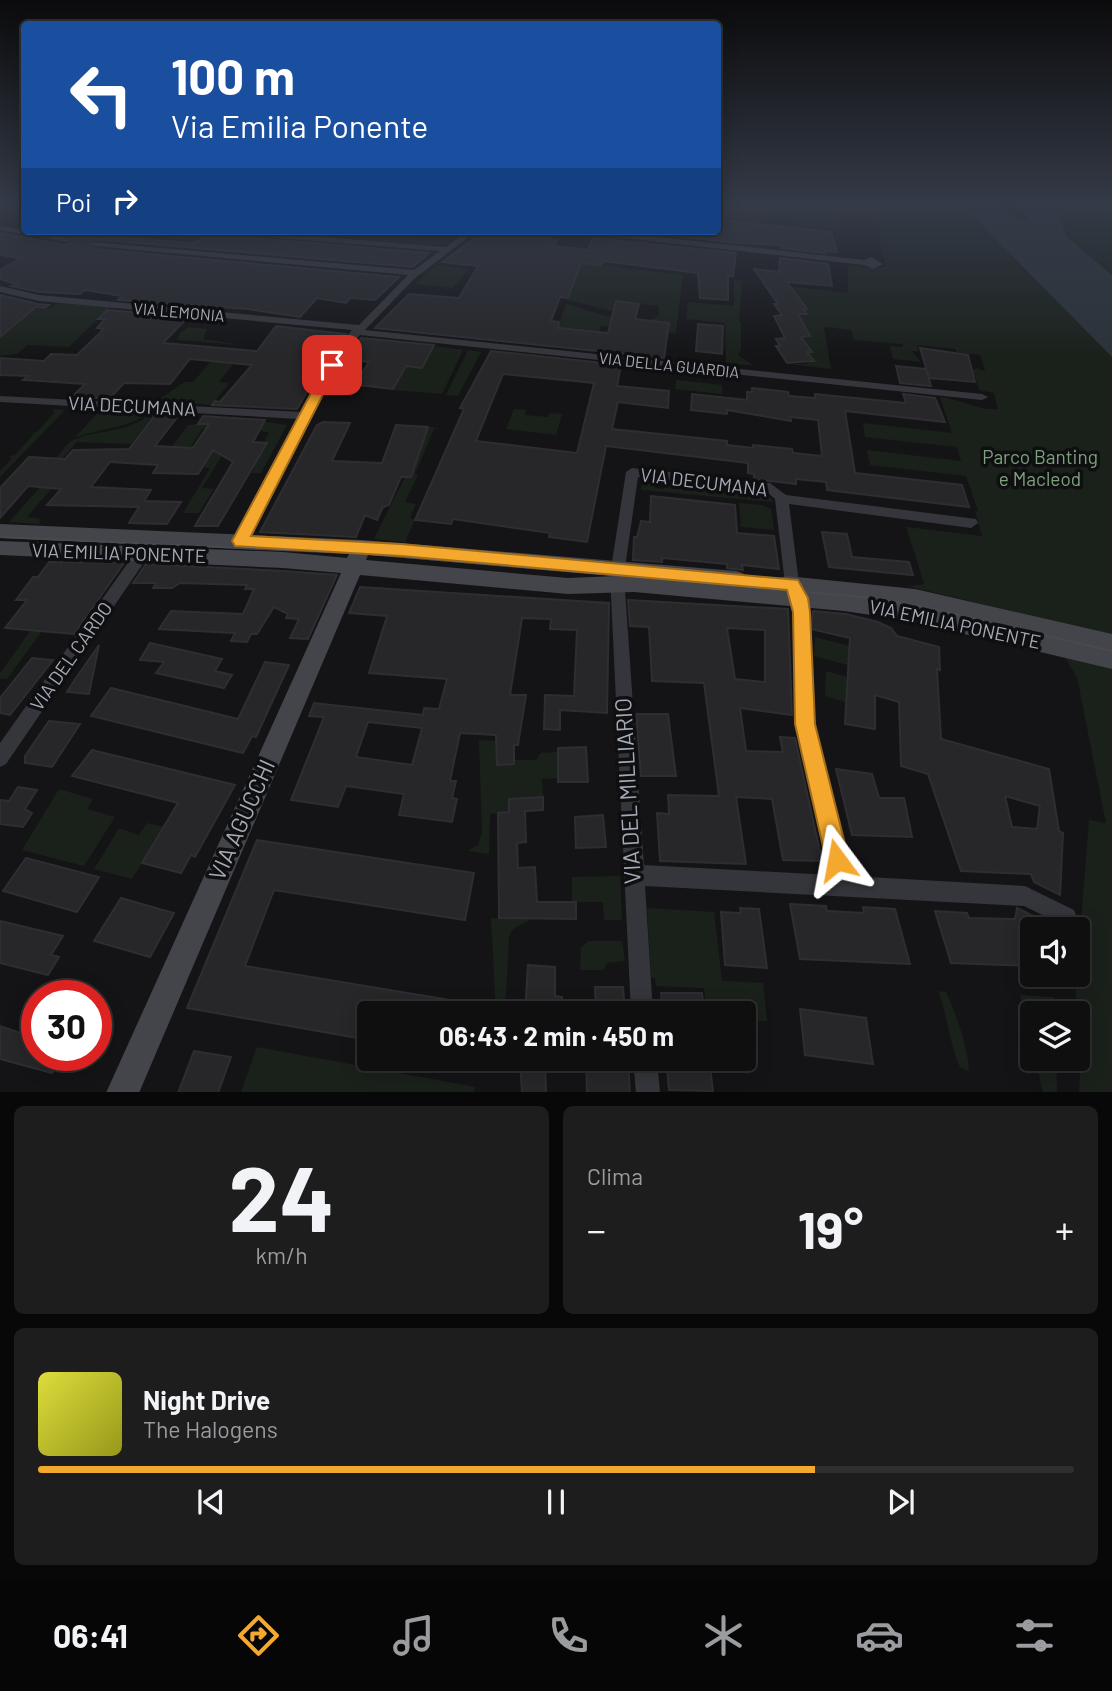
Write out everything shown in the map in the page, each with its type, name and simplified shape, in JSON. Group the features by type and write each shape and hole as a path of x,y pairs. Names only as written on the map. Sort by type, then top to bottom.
{"main road":[{"name":"VIA EMILIA PONENTE","path":"0,531 240,541 568,586 617,576 796,591 889,608 925,607 1112,643"},
{"name":"VIA EMILIA PONENTE","path":"0,548 142,554 358,556"},
{"name":"VIA AGUCCHI","path":"122,1092 358,556"},
{"name":"VIA EMILIA PONENTE","path":"925,607 1112,659"}],"street":[{"path":"227,256 416,273"},
{"path":"240,541 335,359 358,330 437,256"},
{"path":"811,256 866,262"},
{"name":"VIA LEMONIA","path":"0,289 39,298 358,330"},
{"name":"VIA DELLA GUARDIA","path":"358,330 982,397"},
{"name":"VIA DECUMANA","path":"0,399 305,416"},
{"name":"VIA DECUMANA","path":"617,576 632,472 770,487 776,490 782,499 796,591 805,724 843,886"},
{"path":"782,499 971,523"},
{"name":"VIA DEL CARDO","path":"0,758 142,554"},
{"name":"VIA DEL MILLIARIO","path":"617,576 641,1001"},
{"path":"633,875 1025,896 1067,917"},
{"path":"646,1071 648,1092"}],"green space":[{"name":"Parco Banting e Macleod","path":"883,256 1013,256 1112,357 1112,635 907,586 924,583 906,527 982,536 975,511 978,511 966,476 870,465 867,450 961,461 957,447 865,437 863,423 952,433 940,397 998,409 994,393 979,390 975,376 968,372 977,368 985,371 980,355 917,345 918,351 912,351 921,362 893,359 890,346 903,347 903,344 854,340 851,330 824,327 831,369 789,364 806,364 813,361 807,352 811,351 801,337 810,336 798,314 806,314 803,309 806,308 771,296 770,285 742,282 739,322 741,349 738,355 753,365 726,364 725,323 686,319 688,302 734,306 734,280 848,293 848,265 875,269 886,266"},
{"path":"1090,256 1112,256 1112,275"},
{"path":"581,263 683,275 676,333 601,326 599,332 557,329 566,304 627,320 639,321 659,315 658,306 616,301 616,312 567,300"},
{"path":"436,265 469,269 453,288 415,284"},
{"path":"59,303 110,307 69,347 28,345 17,354 0,356 0,338 35,309 49,309"},
{"path":"189,327 207,329 203,339 242,345 177,340 180,333"},
{"path":"434,346 463,350 442,394 393,390 407,366 422,368"},
{"path":"468,350 481,352 458,396 446,395"},
{"path":"211,361 234,363 219,382 229,383 212,405 146,401 163,397 184,382 193,382"},
{"path":"676,380 722,385 722,394 675,389"},
{"path":"514,409 526,410 525,415 548,417 549,413 562,414 556,435 506,429"},
{"path":"65,410 0,477 0,471 12,458 8,457 15,455 34,434 31,433 37,432 55,412 52,411"},
{"path":"99,412 145,415 131,423 74,438"},
{"path":"150,414 155,414 131,444 77,442 61,460 55,459 70,442 130,426"},
{"path":"203,418 241,430 203,428 191,446 226,449 202,488 214,489 199,513 183,513 210,468 158,465 188,425 199,424"},
{"path":"252,420 287,425 261,473 251,473 254,468 251,467 267,443 264,443 269,432 246,430"},
{"path":"428,427 439,428 434,429 415,474 418,475 405,502 416,504 410,518 415,520 405,542 374,539 405,477 411,477"},
{"path":"643,481 654,483 655,488 664,489 665,484 769,496 773,502 641,490"},
{"path":"40,487 52,488 27,517 41,519 39,524 9,522"},
{"path":"739,503 762,505 771,509 774,530 741,527"},
{"path":"31,630 42,631 7,679 0,678 0,673"},
{"path":"815,637 857,648 856,662 849,660 848,665 814,656"},
{"path":"1064,656 1112,667 1112,1092 1079,1092 1080,1071 1090,1071 1090,1001 1076,998 1076,987 1090,987 1090,917 1081,917 1089,820 1106,823 1077,677"},
{"path":"826,671 847,677 846,702 825,696"},
{"path":"479,740 496,741 497,764 513,764 514,760 536,760 541,753 558,752 558,778 542,779 543,797 509,799 509,812 490,814 489,854 467,851 478,845 482,833"},
{"path":"59,789 93,799 87,809 115,817 84,866 22,850"},
{"path":"147,823 164,827 132,879 94,869 119,828 139,835"},
{"path":"620,876 622,920 604,920 603,902 572,902 572,877"},
{"path":"647,908 714,912 722,981 763,983 767,1021 756,1021 756,1001 706,1001 704,988 656,986 655,978 651,978"},
{"path":"491,918 532,919 513,929 509,937 506,1001 495,1001"},
{"path":"589,941 622,941 625,961 607,963 604,970 580,970 581,947"},
{"path":"938,991 946,992 954,1011 964,1041 969,1071 960,1067 956,1058"},
{"path":"1020,995 1054,997 1054,1001 1021,1001"},
{"path":"257,1047 357,1065 357,1071 388,1071 475,1087 474,1092 241,1092"},
{"path":"1038,1071 1056,1071 1057,1092 1043,1092"}],"shaded area":[{"path":"1012,256 1090,256 1112,275 1112,357"}],"building":[{"path":"7,256 171,256 399,277 375,300 350,298 346,303 317,298 300,317 248,309 118,300 122,296 85,290 80,294 39,292 11,286 16,284 0,279 0,270 21,258"},
{"path":"286,256 426,256 413,267"},
{"path":"450,256 736,256 733,276 728,276 728,300 700,298 698,273 603,261 601,265 581,263 568,298 560,297 551,321 559,322 558,328 608,333 616,301 639,304 635,319 669,323 664,358 375,328 409,294 459,298 478,266 442,262"},
{"path":"780,258 828,264 832,286 787,282 807,309 803,309 807,314 798,314 810,336 801,337 812,352 807,352 814,361 787,363 776,346 780,346 776,339 785,338 774,316 782,315 774,304 778,304 754,269 779,272"},
{"path":"0,295 49,305 45,308 36,307 0,337"},
{"path":"107,310 188,317 163,343 257,351 276,326 346,334 328,356 297,409 212,405 215,401 220,402 252,365 190,359 170,384 124,383 109,399 73,396 85,384 23,380 28,376 0,375 0,358 44,361 51,354 77,355 104,329 97,328 105,319 98,319"},
{"path":"698,324 723,326 722,354 696,351"},
{"path":"361,338 434,345 422,368 406,366 393,389 354,385 369,362 344,359"},
{"path":"920,348 968,355 975,382 929,378"},
{"path":"491,351 621,365 617,386 669,391 668,408 618,402 612,429 727,441 727,445 753,448 753,445 792,449 793,453 822,456 818,420 790,417 791,421 727,410 727,414 691,410 692,394 747,400 747,392 752,392 752,388 788,392 789,396 815,398 815,394 906,403 903,394 935,398 945,422 845,411 855,473 962,485 969,507 827,490 826,482 796,479 796,484 754,479 754,474 748,473 748,463 606,446 587,542 549,537 550,533 453,519 451,524 415,520 464,409 460,408","holes":["503,374 594,383 577,453 476,441"]},
{"path":"896,366 926,369 931,386 900,383"},
{"path":"156,414 178,416 155,446 193,448 209,424 198,424 203,416 265,420 253,442 267,443 218,526 195,526 233,462 213,450 198,474 153,473 158,465 110,462 91,487 151,490 144,501 181,502 167,524 129,523 139,507 47,505 61,489 28,486 0,518 0,488 29,457 65,459 73,450 129,449"},
{"path":"323,422 350,423 332,461 382,463 396,425 428,427 411,477 401,477 389,505 383,507 377,520 365,515 356,537 260,532 317,425"},
{"path":"651,496 735,505 737,533 774,536 779,569 742,565 743,570 727,568 727,564 662,558 662,562 633,560 634,537 637,537 641,521 650,522"},
{"path":"822,532 847,534 852,557 909,562 913,575 829,567"},
{"path":"49,562 124,563 74,634 5,628 27,600 16,600 33,577 38,577"},
{"path":"146,564 337,575 308,639 290,638 299,619 286,618 288,614 274,607 257,634 251,634 247,642 231,641 235,633 159,629 171,611 243,614 254,589 245,589 247,585 180,583 172,588 153,588 156,583 133,583"},
{"path":"360,587 609,603 607,713 560,710 560,730 544,729 545,695 574,696 577,630 550,629 551,619 522,618 510,695 526,695 518,745 514,745 514,764 497,765 496,735 460,733 450,781 456,781 452,798 457,799 452,822 399,815 404,794 346,786 338,807 291,800 324,717 309,716 314,703 423,715 424,708 439,709 447,679 369,673 387,616 349,613","holes":["368,722 422,728 412,765 356,757"]},
{"path":"628,600 788,609 792,715 740,708 746,751 783,752 780,737 795,738 822,861 783,860 772,799 736,797 746,864 660,861 657,813 669,814 668,795 719,796 704,683 652,681 649,627 630,626","holes":["727,628 765,630 765,682 735,679"]},
{"path":"813,611 846,614 878,622 891,628 897,636 939,647 940,670 937,669 941,739 1049,769 1059,831 1063,833 1060,895 1034,882 1031,874 961,871 928,774 901,766 899,702 875,695 875,729 845,724 850,638 811,629","holes":["1005,796 1040,806 1037,829 1012,827"]},
{"path":"150,643 222,659 215,671 232,675 224,688 156,673 164,662 140,660"},
{"path":"99,645 89,694 67,692 74,681"},
{"path":"32,658 53,660 10,715 0,713 0,698"},
{"path":"265,662 289,665 256,737 252,736 243,753 91,716 111,688 238,719"},
{"path":"636,714 668,714 676,776 641,776"},
{"path":"49,721 80,724 52,767 25,763 25,756"},
{"path":"586,747 588,782 558,782 558,748"},
{"path":"92,750 235,785 195,857 191,855 181,873 142,863 178,803 72,776"},
{"path":"836,769 872,774 879,798 904,798 912,837 852,835"},
{"path":"18,787 37,790 25,809 32,813 23,827 0,824 0,800 9,801"},
{"path":"543,797 543,810 525,811 526,842 517,843 518,868 535,867 537,902 576,902 576,919 499,918 498,813 509,812 509,799"},
{"path":"603,815 606,847 576,848 575,817"},
{"path":"257,840 474,873 465,920 274,890 245,966 456,1001 357,1001 357,1038 187,1008"},
{"path":"26,858 99,877 77,912 3,891"},
{"path":"121,898 174,913 150,957 94,941"},
{"path":"790,904 826,906 827,911 864,913 863,907 895,909 910,964 800,959"},
{"path":"740,908 759,909 767,968 725,965 721,912 741,913"},
{"path":"1017,908 1035,917 1020,917 1020,966 951,963 935,911 967,913 969,918 1015,919"},
{"path":"0,921 63,936 51,955 59,957 48,975 0,963"},
{"path":"528,965 555,967 555,996 562,997 562,1001 526,1001"},
{"path":"595,987 623,987 624,1001 596,1001"},
{"path":"661,993 702,993 703,1001 662,1001"},
{"path":"800,1009 866,1018 873,1064 805,1055"},
{"path":"0,1026 20,1033 21,1065 0,1059"},
{"path":"194,1051 231,1057 218,1092 178,1092"},
{"path":"521,1071 545,1071 546,1092 522,1092"},
{"path":"586,1071 629,1071 630,1092 587,1092"},
{"path":"667,1071 710,1071 713,1091 669,1090"}],"tram line":[{"path":"0,537 360,553 874,598 925,607 1112,651"}],"route":[{"path":"332,365 240,541 401,550 792,584 800,598 802,612 805,724 837,860"}]}
